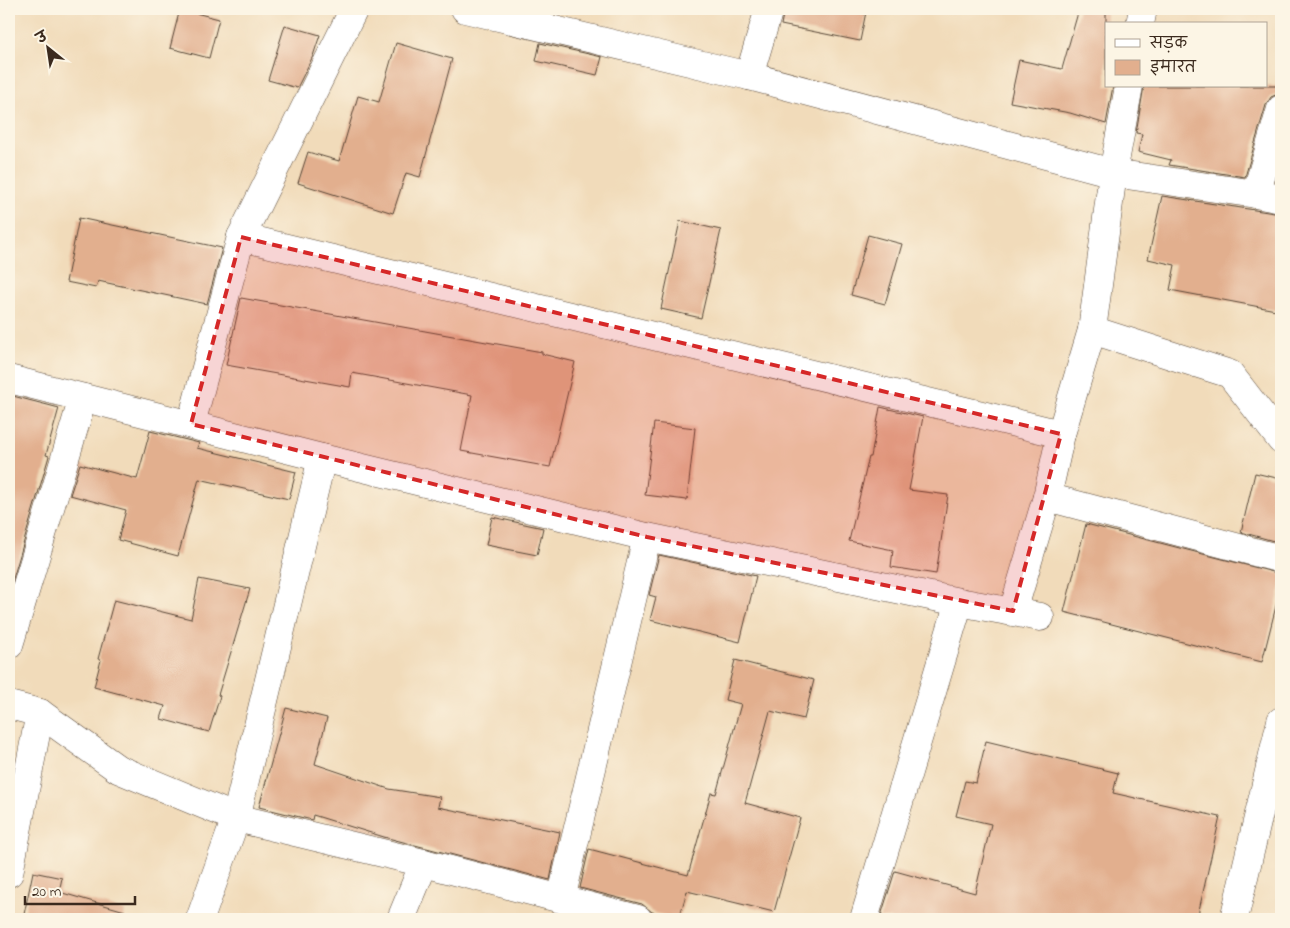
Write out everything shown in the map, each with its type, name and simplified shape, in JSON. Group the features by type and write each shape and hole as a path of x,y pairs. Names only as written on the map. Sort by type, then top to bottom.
{"street":[{"path":"191,424 241,237 354,9"},
{"path":"465,9 749,76 1113,173 1269,196 1281,109"},
{"path":"749,76 769,9"},
{"path":"1140,22 1143,9"},
{"path":"1013,611 1047,497 1061,434 1092,330 1113,173 1129,88"},
{"path":"241,237 1061,434"},
{"path":"1092,330 1230,374 1281,440"},
{"path":"9,379 322,458 648,537 1040,617"},
{"path":"9,645 83,398"},
{"path":"200,919 236,818 322,458"},
{"path":"1047,497 1281,559"},
{"path":"561,898 648,537"},
{"path":"864,919 959,602"},
{"path":"9,705 40,713 118,768 236,818 561,898 595,914 638,919"},
{"path":"9,873 40,713"},
{"path":"1234,919 1281,721"},
{"path":"401,919 424,863"}],"highlighted area":[{"path":"241,237 1061,434 1013,611 647,537 191,424"}],"building":[{"path":"180,9 219,19 209,58 170,48"},
{"path":"784,9 848,9 866,12 860,41 781,25"},
{"path":"1079,9 1106,9 1105,88 1113,88 1106,124 1070,113 1010,102 1019,60 1062,69"},
{"path":"285,25 320,35 313,56 297,88 268,80"},
{"path":"396,43 452,59 420,177 406,173 393,213 298,183 308,152 339,161 358,96 379,102"},
{"path":"540,43 602,57 597,75 536,61"},
{"path":"1268,86 1280,86 1278,94 1271,97 1266,105 1245,177 1169,165 1171,160 1138,152 1142,134 1136,133 1144,88 1268,88"},
{"path":"1281,164 1281,183 1276,182"},
{"path":"1162,196 1281,214 1281,311 1170,290 1175,265 1148,259"},
{"path":"79,218 222,248 207,304 98,281 96,288 66,282"},
{"path":"680,221 721,230 701,318 661,309"},
{"path":"868,235 902,244 885,304 851,295"},
{"path":"241,298 542,352 542,354 575,362 550,467 461,451 472,395 352,373 350,387 226,365"},
{"path":"9,395 59,408 46,455 49,456 10,589"},
{"path":"880,407 923,417 909,490 948,495 936,574 891,567 893,550 849,541 869,457 871,457"},
{"path":"654,423 695,428 687,500 645,495"},
{"path":"150,431 199,443 197,448 296,472 289,499 199,479 178,556 118,540 126,510 70,495 80,464 137,479"},
{"path":"1255,473 1281,479 1281,543 1241,532"},
{"path":"492,517 543,528 537,555 486,545"},
{"path":"1086,524 1281,574 1281,586 1262,662 1064,612"},
{"path":"659,555 756,576 740,642 650,620 656,597 649,595"},
{"path":"199,579 250,589 218,695 220,696 209,732 161,719 165,706 94,687 101,660 98,659 114,600 191,619"},
{"path":"735,660 814,680 804,719 770,711 745,803 800,818 774,912 687,891 678,919 652,912 642,904 580,888 589,849 688,875 711,793 716,794 741,704 725,700"},
{"path":"286,708 327,718 315,764 389,789 440,797 438,807 560,832 550,880 384,837 313,815 312,820 259,807"},
{"path":"986,741 1118,773 1113,793 1220,817 1197,919 880,919 895,871 975,893 991,824 956,816 965,781 976,783"},
{"path":"33,872 62,878 59,892 125,911 123,919 23,919"}]}
